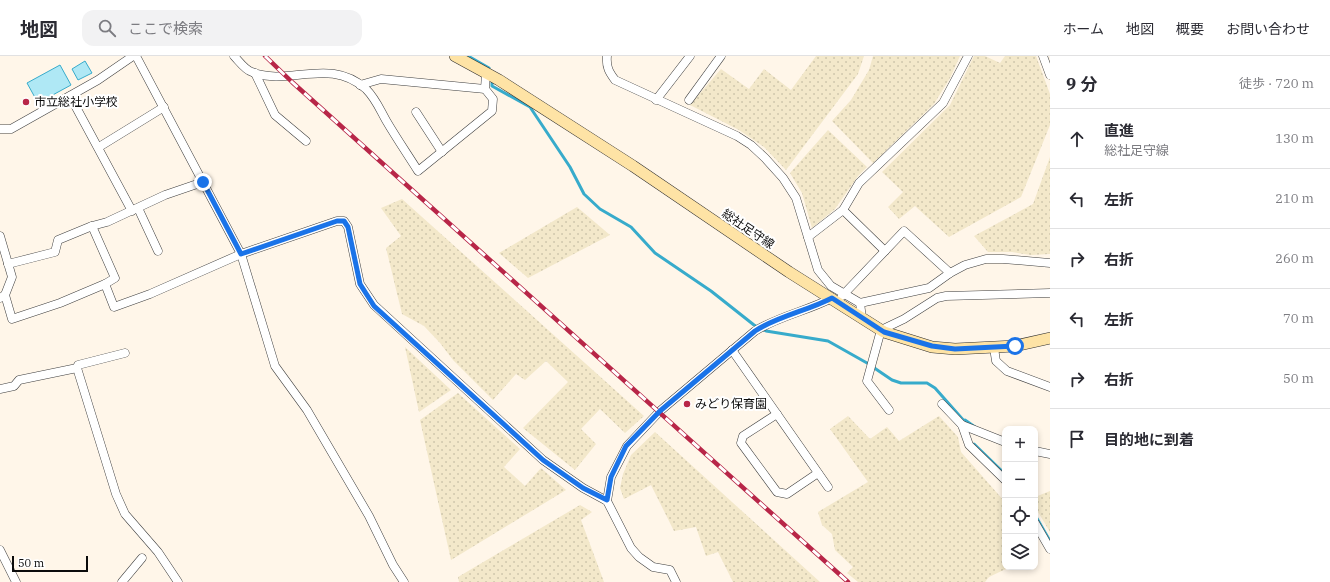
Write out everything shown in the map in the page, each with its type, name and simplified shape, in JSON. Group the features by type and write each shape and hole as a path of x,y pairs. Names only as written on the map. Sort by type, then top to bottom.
{"main road":[{"name":"総社足守線","path":"455,56 486,73 633,166 789,272 838,298 862,318 881,330 932,346 955,349 1015,346 1050,338"}],"street":[{"path":"0,129 11,129 70,96 135,56 164,107 241,254 276,366 307,410 369,516 393,565 404,582"},
{"path":"234,56 250,72 262,75 322,72 340,75 360,85 378,104 386,120 418,171 492,111 493,99 485,89 486,73"},
{"path":"607,56 606,64 609,73 615,80 737,136 751,145 783,178 793,193 818,270 832,286 838,298"},
{"path":"656,100 690,56"},
{"path":"689,100 721,56"},
{"path":"808,237 843,210 859,183 943,102 968,56"},
{"path":"1043,56 1050,75"},
{"path":"255,73 275,115 306,141"},
{"path":"360,85 381,79 485,89"},
{"path":"70,96 158,251"},
{"path":"99,147 164,107"},
{"path":"416,112 442,152"},
{"path":"8,264 55,252 58,240 92,226 107,222 165,195 203,182"},
{"path":"843,210 885,251"},
{"path":"105,284 114,307 150,294 241,254 337,221 344,221 348,227 360,284 374,306 543,460 583,488 607,500"},
{"path":"0,236 12,277 3,296 12,319 60,303 105,284 115,278 92,226"},
{"path":"676,582 670,570 653,567 630,548 607,500 611,477 626,446 660,411 755,331 766,324 838,298 904,231 950,273"},
{"path":"838,298 860,303 929,288 950,273 965,265 986,259 1003,258 1050,263"},
{"path":"889,410 867,381 881,330 904,319 937,298 946,296 1050,293"},
{"path":"860,303 862,318"},
{"path":"994,348 996,361 1004,370 1050,387"},
{"path":"732,350 828,487"},
{"path":"0,389 14,386 19,380 77,368 78,365 125,353"},
{"path":"77,368 113,487 125,514 158,552 178,582"},
{"path":"942,404 962,425 969,445 1002,477"},
{"path":"777,414 743,436 741,443 777,492 787,494 818,473"},
{"path":"962,425 1002,441"},
{"path":"1038,452 1050,454"},
{"path":"1038,529 1050,549"},
{"path":"0,550 16,582"},
{"path":"122,582 142,558"}],"shaded area":[{"path":"816,56 864,56 858,74 786,170 764,147 739,130 690,105 721,69 749,89 764,69 791,90"},
{"path":"873,56 960,56 950,78 934,104 873,163 832,121 851,100 869,70"},
{"path":"974,56 985,56 1000,63 1005,56 1036,56 1050,94 1050,125 1021,197 949,237 915,206 899,219 888,207 903,192 882,172 950,105"},
{"path":"828,130 867,167 858,176 835,209 812,228 802,193 790,173"},
{"path":"1050,157 1050,254 1031,255 1012,252 988,252 974,236 1033,204"},
{"path":"402,199 644,416 625,433 600,409 581,429 596,444 575,470 523,428 568,382 546,361 525,380 516,374 493,400 453,360 424,326 402,314 386,248 401,236 381,208"},
{"path":"577,207 610,235 528,278 499,253"},
{"path":"405,347 451,390 419,412"},
{"path":"458,393 520,449 504,467 525,486 541,468 566,490 451,560 420,420"},
{"path":"848,416 870,439 887,427 899,441 939,416 958,437 961,452 1002,499 1002,570 1004,570 989,577 985,582 858,582 847,573 853,567 835,550 832,534 822,525 818,512 868,482 830,429"},
{"path":"655,432 820,582 733,582 718,552 706,556 696,527 674,531 651,485 624,499 620,488 623,474 631,455"},
{"path":"1050,491 1050,532 1038,512 1038,496"},
{"path":"580,505 592,512 581,520 604,582 459,582 458,577"}],"water":[{"path":"85,61 92,73 78,80 72,69"},
{"path":"60,65 71,85 38,103 27,83"}],"waterway":[{"path":"468,56 489,68"},
{"path":"492,83 492,86 530,107 570,167 584,194 600,209 631,227 655,253 711,291 754,325 766,331 828,341 867,363 892,380 901,383 927,383 935,388 965,422"},
{"path":"965,420 975,427"},
{"path":"974,444 1002,471"},
{"path":"1038,520 1050,541"}],"railway":[{"path":"265,56 292,82 848,582"}],"place":[{"name":"市立総社小学校","path":"26,102"},
{"name":"みどり保育園","path":"687,404"}],"route":[{"path":"203,182 241,254 337,221 344,221 348,227 360,284 374,306 543,460 583,488 607,500 611,477 626,446 660,411 755,331 766,324 816,306 832,298 884,332 932,346 955,349 1015,346"}]}
